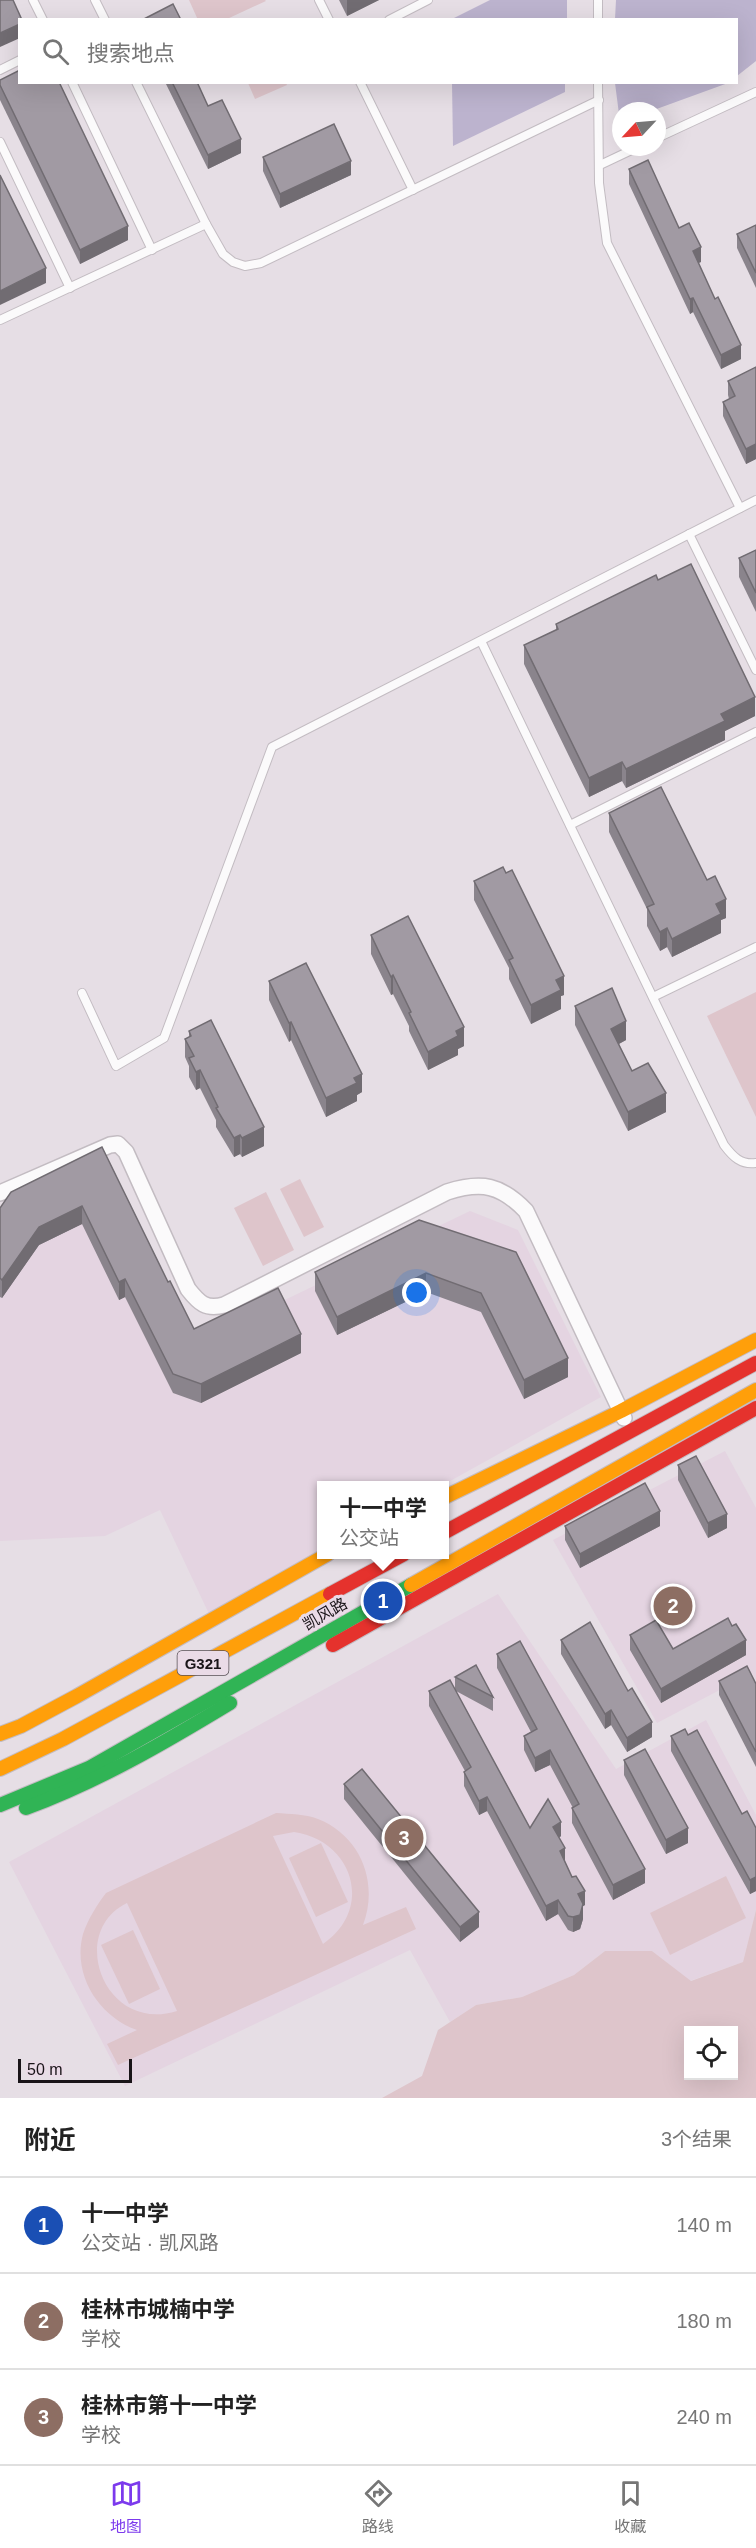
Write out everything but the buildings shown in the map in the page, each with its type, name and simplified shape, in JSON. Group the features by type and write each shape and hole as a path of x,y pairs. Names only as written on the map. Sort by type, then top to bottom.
{"main road":[{"path":"449,1495 621,1411 756,1340"},
{"path":"449,1529 756,1363"},
{"name":"凯风路","path":"0,1805 89,1768 756,1390"},
{"path":"0,1818 74,1790 138,1758 225,1706 756,1408"},
{"path":"0,1734 21,1726 77,1696 319,1559"},
{"name":"凯风路","path":"0,1769 63,1739 395,1559"}],"street":[{"path":"0,1193 110,1145 118,1144 126,1152 188,1289 201,1304 210,1307 224,1305 447,1192 468,1187 491,1187 499,1190 508,1194 526,1211 643,1456"}],"lane":[{"path":"33,0 42,18"},
{"path":"95,0 104,18"},
{"path":"319,0 328,18"},
{"path":"393,18 428,0"},
{"path":"598,0 598,18"},
{"path":"0,70 18,61"},
{"path":"73,84 152,250"},
{"path":"137,84 206,225 229,260 245,266 254,266 599,100"},
{"path":"361,84 412,190"},
{"path":"598,84 599,183 607,243 740,508"},
{"path":"666,134 756,92"},
{"path":"0,142 69,288"},
{"path":"600,165 619,156"},
{"path":"0,320 206,225"},
{"path":"82,993 116,1066 164,1038 272,747 756,500"},
{"path":"688,534 756,670"},
{"path":"481,640 724,1145 739,1161 747,1164 756,1163"},
{"path":"570,825 756,732"},
{"path":"653,998 756,947"}],"shaded area":[{"path":"189,0 266,1 229,18 197,18"},
{"path":"490,0 567,0 567,18 454,18"},
{"path":"616,0 756,0 756,61 738,75 738,18 615,18"},
{"path":"248,84 287,85 255,99"},
{"path":"452,84 565,84 565,92 453,146"},
{"path":"615,84 725,84 666,106 666,102 618,102"},
{"path":"756,992 756,1117 707,1016"},
{"path":"107,1160 197,1342 470,1211 518,1230 601,1397 449,1482 317,1481 317,1556 210,1616 160,1510 105,1536 0,1541 0,1218"},
{"path":"300,1179 324,1227 304,1237 280,1189"},
{"path":"266,1192 294,1250 263,1266 234,1208"},
{"path":"725,1451 756,1508 756,1680 752,1673 657,1723 553,1540"},
{"path":"498,1594 616,1769 706,1720 756,1815 756,1910 743,1962 690,1981 652,1951 605,1951 574,1975 522,1997 476,2005 450,2022 410,1950 125,2086 9,1862"},
{"path":"276,1813 297,1814 318,1819 333,1827 355,1849 363,1863 369,1893 363,1925 406,1907 416,1929 118,2065 107,2044 137,2030 123,2024 100,2005 85,1979 81,1964 83,1934 93,1912 106,1893","holes":["294,1832 315,1838 331,1848 343,1862 350,1878 352,1896 348,1913 339,1930 323,1944 273,1836","127,1903 177,2011 151,2014 130,2008 113,1995 102,1976 97,1956 99,1935 109,1917"]},
{"path":"321,1843 348,1902 316,1917 289,1858"},
{"path":"726,1876 746,1918 670,1955 650,1913"},
{"path":"756,1910 756,2098 382,2098 422,2076 438,2030 476,2005 522,1997 574,1975 605,1951 652,1951 691,1981 743,1962"},
{"path":"133,1930 160,1989 129,2004 101,1945"}],"traffic: fast":[{"path":"0,1805 89,1768 411,1585"},
{"path":"26,1808 79,1786 156,1747 230,1703"}],"traffic: slow":[{"path":"449,1495 621,1411 756,1340"},
{"path":"411,1585 756,1390"},
{"path":"0,1734 21,1726 77,1696 319,1559"},
{"path":"0,1769 63,1739 330,1594"}],"traffic: jam":[{"path":"449,1530 756,1363"},
{"path":"333,1645 756,1408"},
{"path":"330,1594 395,1559"}],"place":[{"name":"十一中学","path":"383,1601"},
{"name":"桂林市城楠中学","path":"673,1606"},
{"name":"桂林市第十一中学","path":"404,1838"}]}
